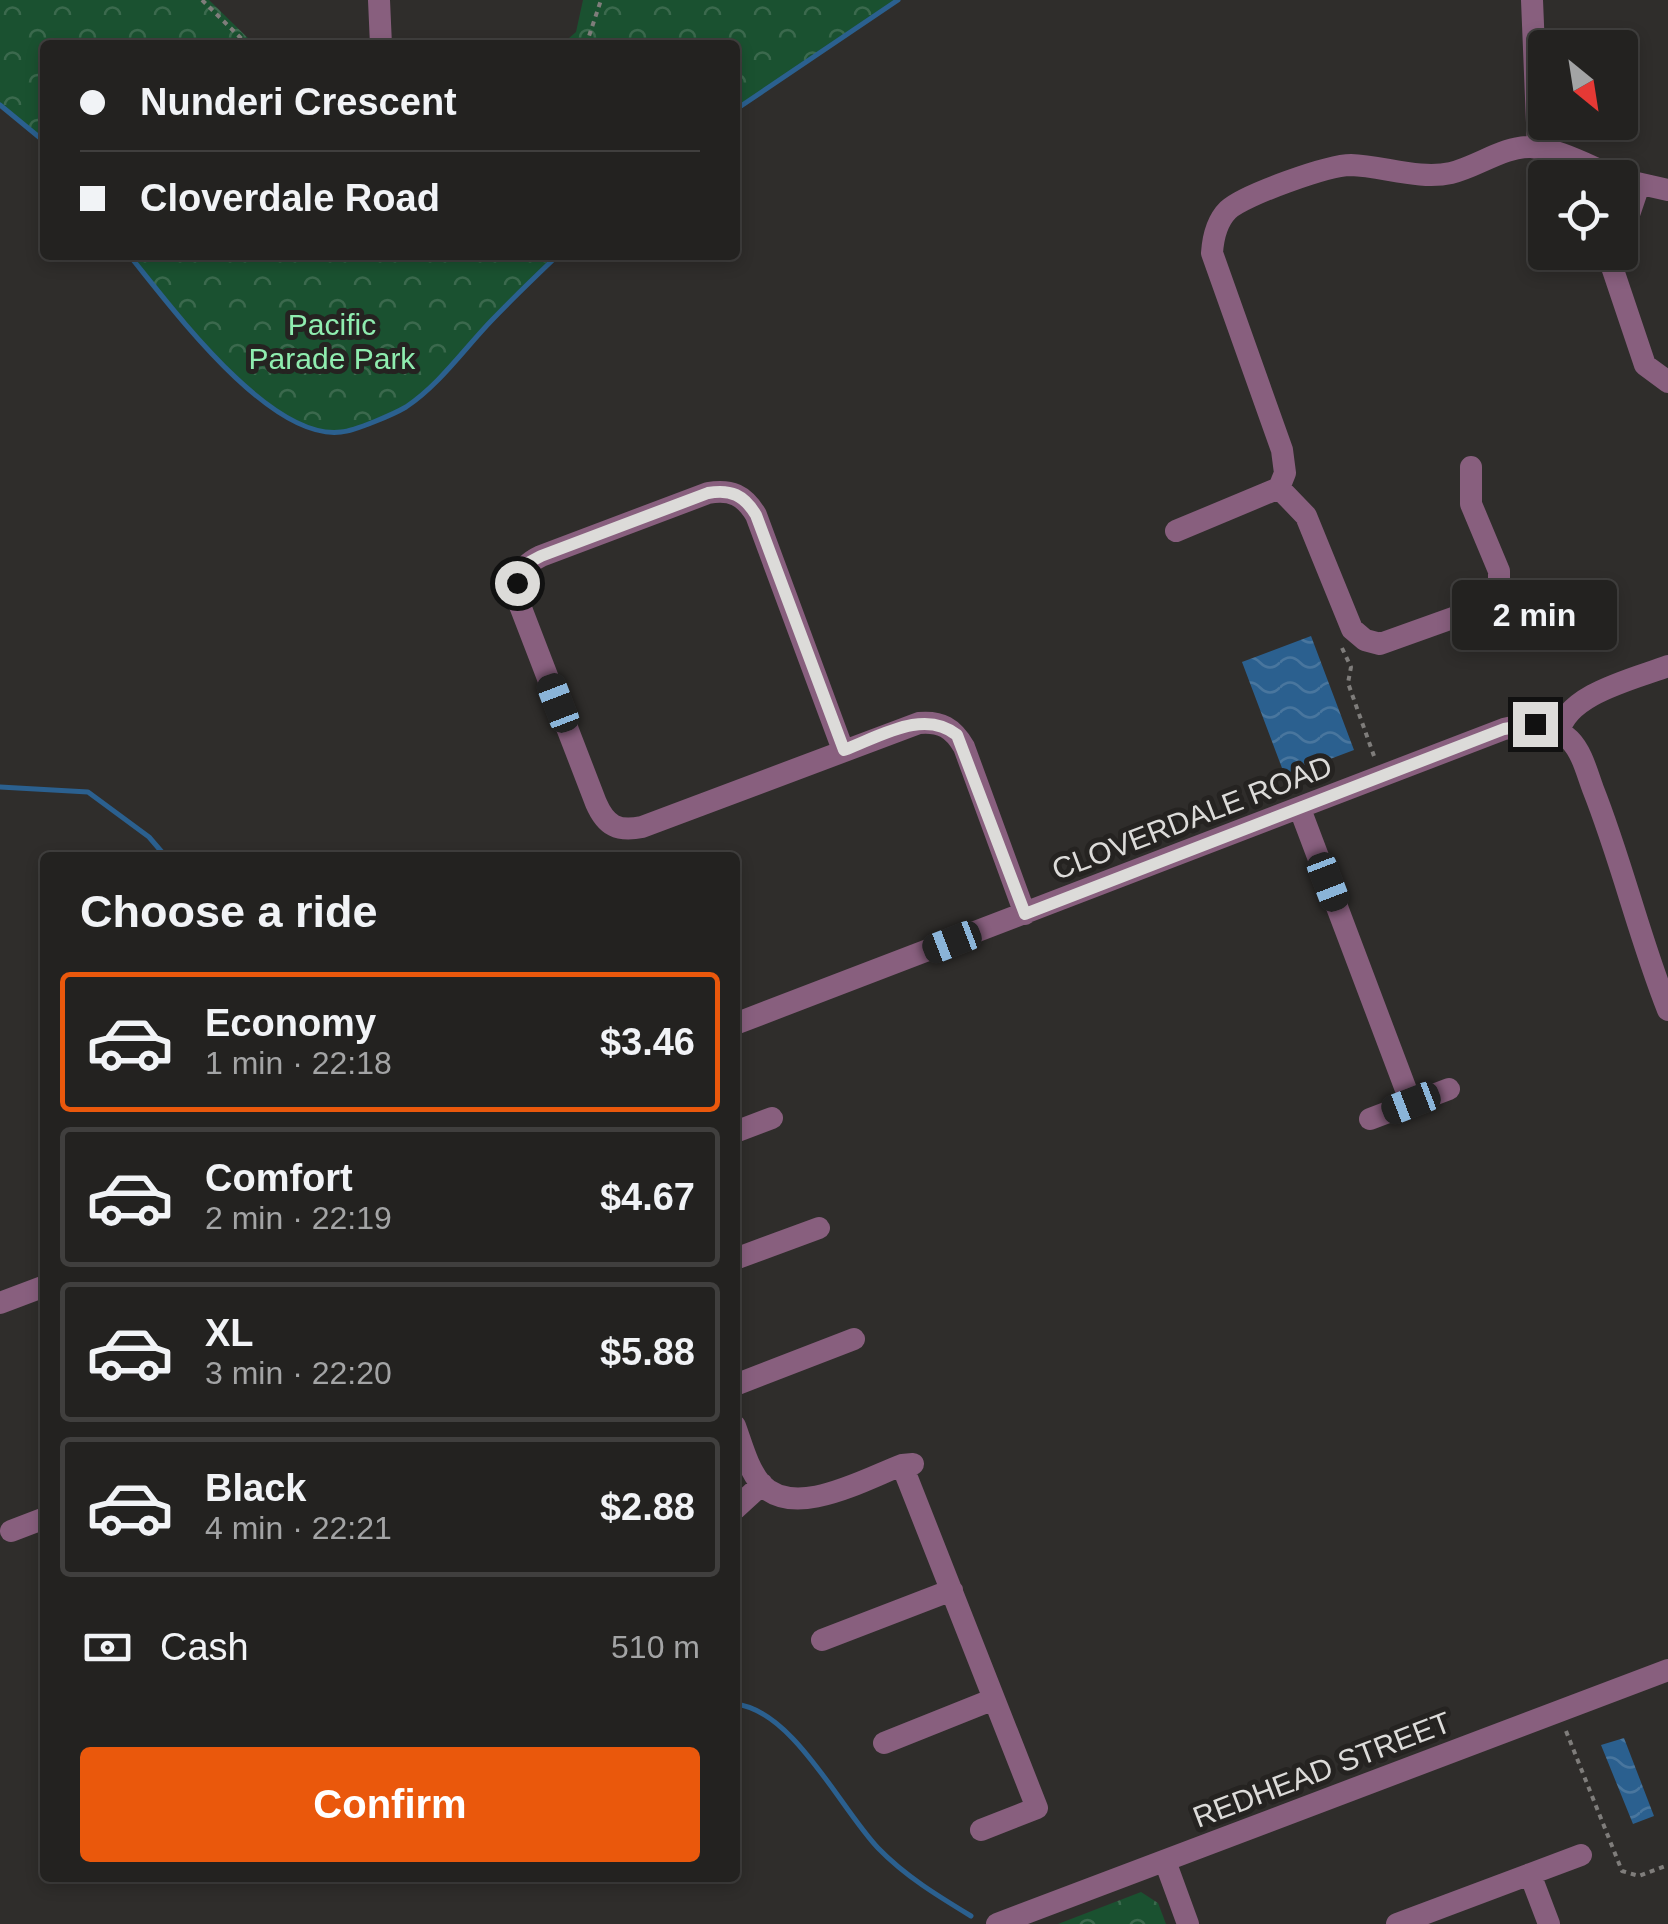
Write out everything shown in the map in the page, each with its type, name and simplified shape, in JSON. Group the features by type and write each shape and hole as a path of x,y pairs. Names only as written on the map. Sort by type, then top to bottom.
{"street":[{"path":"379,0 381,40"},
{"path":"1532,0 1538,148"},
{"path":"1176,531 1279,488 1284,473 1282,450 1215,267 1212,242 1221,219 1238,204 1332,167 1451,173 1522,147 1538,148 1571,160"},
{"path":"1638,183 1668,190"},
{"path":"1613,270 1645,364 1668,382"},
{"path":"1279,488 1306,516 1352,629 1364,640 1388,643 1489,605 1499,595 1499,571 1471,504 1470,467"},
{"path":"844,750 756,515 739,495 708,493 541,556 520,572 520,602 596,803 613,826 642,827 919,722 941,724 957,735 1025,914"},
{"path":"1668,666 1582,700 1562,720 1559,732 1578,751 1620,857 1634,912 1668,1010"},
{"name":"CLOVERDALE ROAD","path":"740,1022 1504,729 1535,724 1559,732"},
{"path":"1300,809 1411,1103"},
{"path":"1370,1119 1449,1089"},
{"path":"740,1130 772,1118"},
{"path":"740,1258 819,1228"},
{"path":"0,1302 40,1288"},
{"path":"740,1383 854,1338"},
{"path":"740,1437 762,1484 786,1499 800,1501 908,1464 952,1590 1037,1808 982,1830"},
{"path":"740,1504 762,1484"},
{"path":"11,1531 40,1520"},
{"path":"822,1640 952,1590"},
{"name":"REDHEAD STREET","path":"997,1924 1668,1670"},
{"path":"884,1742 994,1699"},
{"path":"1408,1922 1581,1854"},
{"path":"1165,1861 1188,1924"},
{"path":"1530,1874 1549,1924"}],"path":[{"path":"202,0 243,40"},
{"path":"588,40 601,0"},
{"path":"1352,629 1336,638 1349,662 1348,682 1374,757"},
{"path":"1559,1713 1622,1871 1639,1876 1668,1865"}],"green space":[{"path":"0,0 209,0 250,40 40,40 40,138 0,105"},
{"path":"583,0 898,0 740,107 740,40 567,40 576,32"},
{"name":"Pacific Parade Park","path":"133,260 553,260 418,398 384,418 341,432 313,429 283,415 223,366"},
{"path":"1141,1892 1158,1903 1166,1924 1058,1924"}],"water":[{"path":"1311,636 1354,750 1285,776 1242,662"},
{"path":"1624,1738 1654,1816 1633,1824 1601,1745"}],"waterway":[{"path":"740,107 898,0"},
{"path":"0,105 40,138"},
{"path":"133,260 195,335 253,393 283,415 313,429 341,432 384,418 418,398 553,260"},
{"path":"0,787 88,792 149,837 162,852"},
{"path":"740,1705 776,1723 796,1742 888,1858 971,1916"}],"route":[{"path":"517,583 526,564 541,556 708,493 739,495 756,515 844,750 919,722 941,724 957,735 1025,914 1504,729 1535,724"}]}
